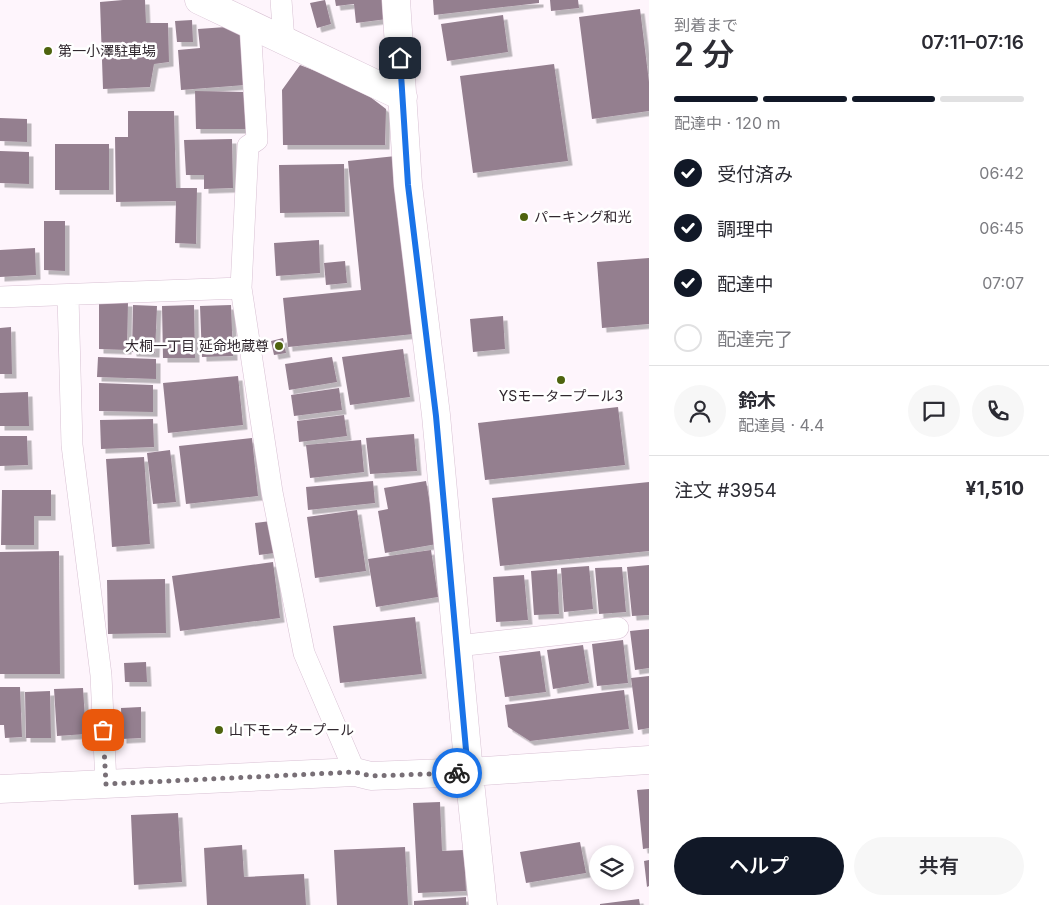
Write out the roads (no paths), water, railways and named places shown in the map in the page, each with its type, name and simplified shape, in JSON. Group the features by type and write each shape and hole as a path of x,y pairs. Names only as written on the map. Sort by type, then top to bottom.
{"street":[{"path":"199,0 403,97"},
{"path":"396,0 408,185 436,416 468,772 483,905"},
{"path":"0,789 355,772 371,776 468,772 649,760"}],"lane":[{"path":"281,0 284,41"},
{"path":"250,24 257,140 248,146 241,288 272,492 304,653 355,772"},
{"path":"0,297 68,296 241,288"},
{"path":"68,296 72,445 101,675 106,784"},
{"path":"457,646 618,628"}],"place":[{"name":"第一小澤駐車場","path":"48,51"},
{"name":"パーキング和光","path":"524,217"},
{"name":"大桐一丁目 延命地蔵尊","path":"279,346"},
{"name":"YSモータープール3","path":"561,380"},
{"name":"山下モータープール","path":"219,730"}]}
